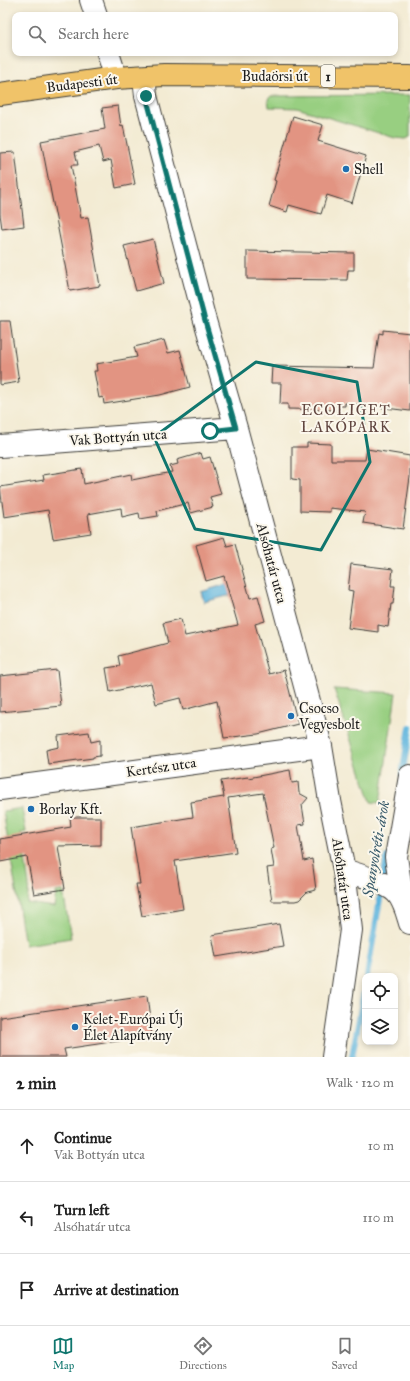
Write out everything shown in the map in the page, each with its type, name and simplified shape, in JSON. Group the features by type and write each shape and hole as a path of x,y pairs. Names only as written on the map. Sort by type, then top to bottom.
{"main road":[{"name":"Budapesti út","path":"0,94 116,78 154,76"},
{"name":"Budaörsi út","path":"154,76 410,77"}],"street":[{"path":"91,0 95,12"},
{"path":"109,56 116,78"},
{"name":"Alsóhatár utca","path":"154,76 147,99 204,317 236,428 322,746 330,801 344,870 351,930 333,1057"},
{"name":"Vak Bottyán utca","path":"0,446 236,428"},
{"name":"Kertész utca","path":"0,789 322,746"},
{"path":"410,776 396,857 399,897 410,923"},
{"path":"344,870 372,879 399,897"}],"highlighted area":[{"path":"256,362 357,382 370,462 321,550 195,529 154,437"}],"green space":[{"path":"410,95 410,137 406,139 395,138 297,108 269,107 268,99 271,96"},
{"path":"334,689 396,693 380,803 371,802"},
{"path":"22,808 26,832 21,833 29,885 27,903 54,907 56,892 63,891 71,938 25,945 3,811"}],"water":[{"path":"227,584 231,595 204,602 201,592"}],"building":[{"path":"118,106 121,126 123,125 135,184 116,188 111,160 103,162 99,146 75,152 78,165 71,165 81,218 88,217 100,286 70,291 41,141 105,129 102,108"},
{"path":"293,116 323,125 318,141 366,156 352,203 327,195 321,214 289,205 287,212 269,206 276,181 274,180"},
{"path":"15,152 24,226 2,229 0,214 0,153"},
{"path":"153,239 164,283 136,291 124,246"},
{"path":"247,251 354,253 354,270 348,270 347,280 247,279"},
{"path":"0,321 10,321 19,382 0,385"},
{"path":"383,330 410,333 410,411 345,403 345,406 337,406 337,410 288,409 288,404 280,404 281,383 271,383 272,366 374,368 379,333 383,334"},
{"path":"164,340 168,353 180,350 190,387 160,395 104,404 103,397 99,398 94,371 97,371 96,364 137,357 134,347"},
{"path":"307,443 331,444 331,460 365,460 367,449 410,456 410,477 403,529 363,523 365,512 330,508 330,512 300,511 300,480 292,479 292,447 307,447"},
{"path":"201,453 203,459 210,457 221,494 210,497 213,507 191,513 188,503 157,511 158,516 140,519 139,513 122,517 121,508 88,514 91,533 53,539 48,510 4,517 0,487 44,480 43,475 82,469 84,484 131,474 132,480 172,472 170,466 178,464 177,460"},
{"path":"224,537 227,546 235,544 250,598 258,596 265,621 255,624 269,674 284,670 298,724 258,734 224,738 217,701 183,710 180,698 156,704 151,683 110,692 106,668 120,666 118,656 168,643 163,623 181,619 185,636 238,625 224,576 206,581 196,545"},
{"path":"351,564 393,569 391,586 395,586 388,627 378,625 378,632 348,628 353,591 348,590"},
{"path":"57,670 61,706 0,712 0,676"},
{"path":"89,732 91,742 100,740 100,756 48,764 46,750 59,747 58,736"},
{"path":"290,770 292,783 298,782 299,793 308,798 302,805 305,824 298,825 304,861 312,859 316,890 307,892 299,900 295,901 272,901 267,868 274,867 271,849 274,848 263,793 228,798 236,852 175,861 183,909 142,916 136,884 140,884 131,827 193,817 191,802 224,797 221,781 248,778"},
{"path":"70,817 101,817 101,845 58,846 65,889 34,894 27,857 0,862 0,839 71,827"},
{"path":"279,924 283,946 216,957 212,935"},
{"name":"Kelet-Európai Új Élet Alapítvány","path":"147,996 152,1036 64,1049 66,1057 0,1057 0,1017"}],"waterway":[{"name":"Spanyolréti-árok","path":"402,775 410,727"},
{"name":"Spanyolréti-árok","path":"368,973 387,857"},
{"name":"Spanyolréti-árok","path":"352,1057 362,1002"}],"place":[{"name":"Shell","path":"346,169"},
{"name":"Csocso Vegyesbolt","path":"291,716"},
{"name":"Borlay Kft.","path":"31,809"},
{"name":"Kelet-Európai Új Élet Alapítvány","path":"75,1027"}],"district":[{"name":"ECOLIGET LAKÓPARK","path":"346,418"}],"route":[{"path":"146,96 204,317 236,428 210,431"}]}
